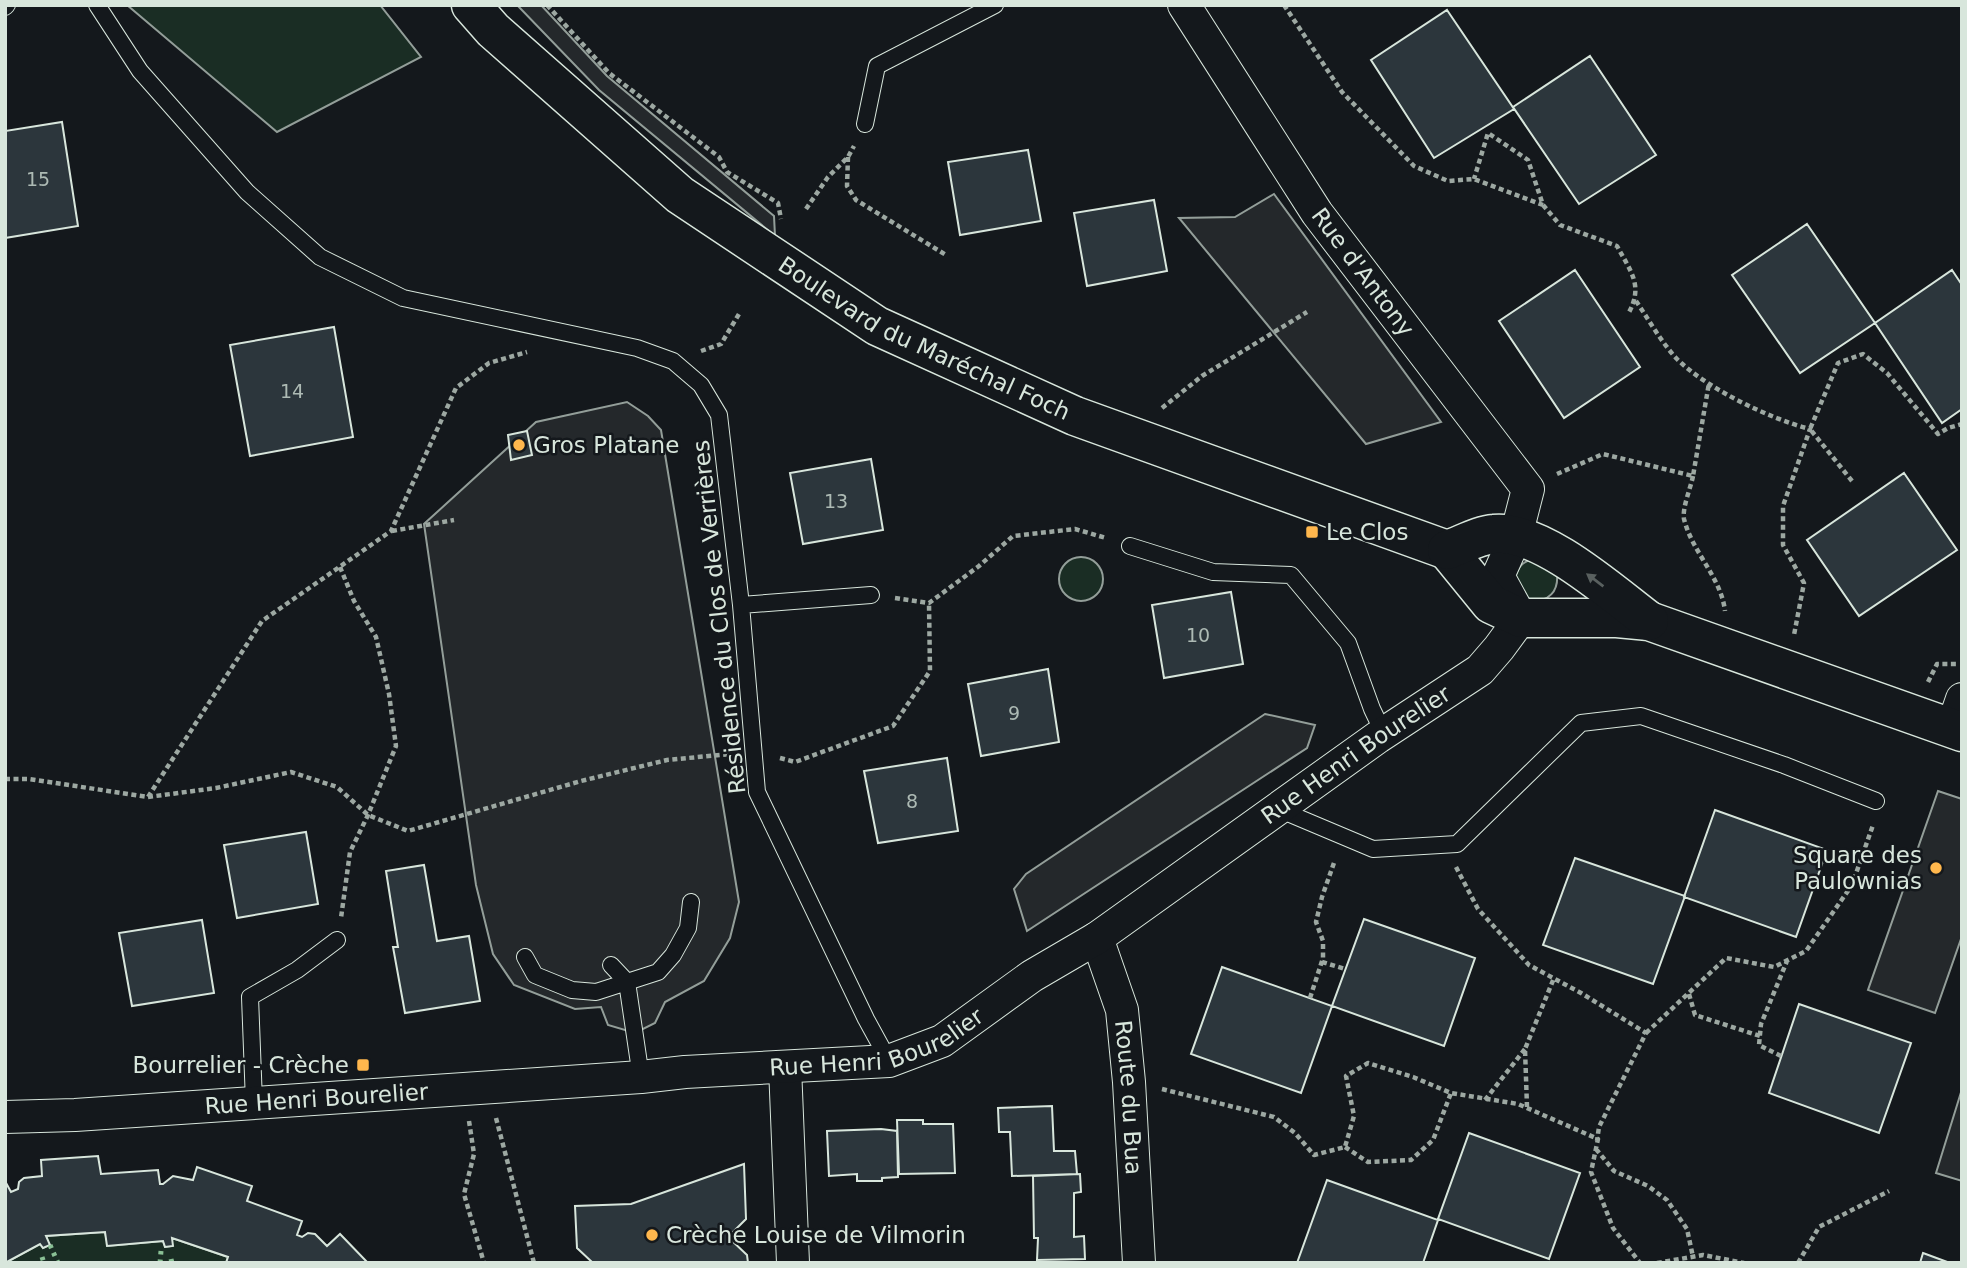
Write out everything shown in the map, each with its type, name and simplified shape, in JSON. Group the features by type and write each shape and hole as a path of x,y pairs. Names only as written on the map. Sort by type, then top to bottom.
{"street":[{"name":"Boulevard du Maréchal Foch","path":"471,5 493,30 680,195 877,326 1075,416 1447,550"},
{"name":"Rue d'Antony","path":"1184,5 1317,213 1528,489"},
{"path":"1521,618 1498,576 1516,536 1528,489"},
{"path":"1649,621 1564,556 1516,536 1493,534 1447,550 1491,604 1521,618 1617,618 1649,621 1788,671 1958,720"},
{"name":"Rue Henri Bourelier","path":"5,1117 75,1115 685,1072 889,1061 942,1041 1032,976 1097,938 1384,734 1480,670 1521,618"},
{"name":"Route du Bua","path":"1097,938 1122,1010 1129,1082 1139,1263"},
{"path":"785,1067 793,1263"}],"lane":[{"name":"Résidence du Clos de Verrières","path":"97,5 149,81 247,192 320,257 403,298 637,348 673,361 701,385 719,415 741,605 757,792 866,1019 889,1061"},
{"path":"865,124 877,66 995,5"},
{"path":"1130,546 1213,572 1292,575 1348,643 1384,734"},
{"path":"741,605 871,595"},
{"path":"1278,809 1373,849 1457,844 1581,723 1641,716 1784,765 1875,801"},
{"path":"525,957 535,975 572,990 596,992 658,972 673,955 688,928 691,902"},
{"path":"254,1102 250,997 297,970 338,940"},
{"path":"611,965 627,982 641,1077"}],"path":[{"path":"547,5 609,73 719,157 727,172 778,203 783,227"},
{"path":"1284,5 1342,92 1414,166 1448,181 1474,179 1543,205"},
{"path":"806,209 828,177 848,157 865,124"},
{"path":"1474,179 1489,133 1528,160 1543,205 1560,225 1618,246 1636,282 1636,301 1628,314"},
{"path":"848,157 847,186 856,200 946,255"},
{"path":"1636,301 1677,358 1709,383 1782,422 1810,429 1852,481"},
{"path":"1126,435 1202,376 1307,312"},
{"path":"673,361 721,344 739,314"},
{"path":"391,531 456,387 489,363 538,349"},
{"path":"1788,671 1804,583 1783,545 1783,506 1810,429 1838,363 1863,354 1887,373 1938,434 1962,424"},
{"path":"1709,383 1683,517 1723,595 1730,650"},
{"path":"1150,402 1176,412"},
{"path":"1528,489 1603,454 1693,476"},
{"path":"148,797 262,621 391,531 454,520"},
{"path":"871,595 929,603 979,566 1013,536 1075,529 1130,546"},
{"path":"338,940 350,852 396,746 389,694 376,637 354,601 340,567"},
{"path":"5,779 29,779 148,797 216,788 291,772 337,787 368,815 408,831 581,781 667,760 715,754 754,753 795,762 893,726 930,671 929,603"},
{"path":"1693,1257 1688,1229 1667,1200 1648,1186 1614,1171 1596,1149 1599,1127 1646,1033 1727,958 1773,967 1807,951 1852,885 1881,804 1875,801"},
{"path":"1310,998 1322,962 1323,941 1317,922 1322,897 1344,837"},
{"path":"1444,844 1478,909 1529,965 1646,1033"},
{"path":"1781,1056 1759,1045 1761,1024 1788,960"},
{"path":"1322,962 1345,970"},
{"path":"1485,1100 1525,1049 1553,978"},
{"path":"1689,993 1695,1015 1760,1036"},
{"path":"1525,1049 1527,1107"},
{"path":"1345,1147 1354,1116 1346,1076 1368,1063 1413,1077 1451,1093 1518,1104 1598,1139"},
{"path":"1129,1082 1274,1117 1295,1133 1314,1154 1345,1147 1368,1162 1411,1160 1433,1140 1451,1093"},
{"path":"476,1088 474,1154 464,1194 484,1263"},
{"path":"476,1088 534,1263"},
{"path":"1598,1139 1591,1172 1613,1228 1640,1263"},
{"path":"1798,1263 1819,1227 1889,1191"},
{"path":"1657,1263 1703,1255 1744,1263"}],"green space":[{"path":"127,5 380,5 421,57 277,132"},
{"path":"1081,557 1096,564 1103,579 1096,594 1081,601 1066,594 1059,579 1066,564"},
{"path":"1534,558 1557,572 1557,579 1554,590 1547,598 1529,601 1515,578 1521,565"},
{"path":"105,1232 108,1246 163,1241 165,1247 172,1246 172,1238 228,1257 226,1263 5,1263 40,1244 43,1248 49,1245 46,1236"}],"shaded area":[{"path":"517,5 541,5 607,76 774,216 775,236 599,90"},
{"path":"1274,194 1441,422 1366,444 1179,218 1235,217"},
{"path":"627,402 648,416 661,430 739,902 730,938 704,981 665,1002 655,1023 635,1033 608,1025 601,1007 575,1009 514,985 493,954 476,885 424,524 536,422"},
{"path":"1265,714 1315,725 1307,748 1027,931 1014,889 1026,874"},
{"name":"Square des Paulownias","path":"1938,791 1962,799 1962,936 1935,1013 1868,990"},
{"path":"1962,1089 1962,1181 1936,1173"}],"building":[{"path":"1447,10 1514,109 1434,158 1371,60"},
{"path":"1590,56 1656,155 1579,204 1513,107"},
{"path":"62,122 78,226 5,238 5,131"},
{"path":"1028,150 1041,221 960,235 948,162"},
{"path":"1154,200 1167,271 1087,286 1074,213"},
{"path":"1807,224 1875,323 1800,373 1732,275"},
{"path":"1575,270 1640,367 1564,418 1499,321"},
{"path":"1952,270 1962,285 1962,409 1942,423 1875,323"},
{"path":"334,327 353,437 250,456 230,345"},
{"name":"Gros Platane","path":"527,431 532,455 511,460 508,435"},
{"path":"871,459 883,530 803,544 790,473"},
{"path":"1904,473 1957,550 1859,616 1807,540"},
{"path":"1231,592 1243,664 1164,678 1152,605"},
{"path":"1048,669 1059,742 981,756 968,684"},
{"path":"947,758 958,831 878,843 864,771"},
{"path":"1715,810 1827,850 1796,937 1684,897"},
{"path":"306,832 318,904 237,918 224,845"},
{"path":"1575,858 1685,896 1653,984 1543,945"},
{"path":"424,865 437,941 469,936 480,1001 405,1013 393,947 398,947 386,871"},
{"path":"1364,919 1475,958 1444,1046 1332,1006"},
{"path":"202,920 214,993 132,1006 119,933"},
{"path":"1222,967 1332,1006 1301,1093 1191,1054"},
{"path":"1799,1004 1911,1043 1879,1133 1769,1093"},
{"path":"1052,1106 1054,1151 1075,1151 1077,1174 1012,1176 1010,1132 999,1132 998,1108"},
{"path":"897,1120 923,1120 923,1124 953,1124 955,1173 899,1174"},
{"path":"827,1131 897,1131 898,1177 882,1178 882,1181 857,1181 857,1174 829,1176"},
{"path":"1469,1133 1580,1173 1549,1259 1438,1219"},
{"path":"98,1156 101,1174 158,1170 160,1184 163,1184 173,1176 193,1180 197,1167 252,1186 247,1201 302,1221 297,1235 302,1237 308,1233 315,1234 327,1246 340,1234 368,1263 226,1263 228,1257 172,1238 173,1246 165,1247 163,1241 107,1246 105,1232 46,1236 50,1245 43,1248 40,1244 5,1263 5,1181 11,1192 18,1189 19,1182 24,1178 42,1176 41,1160"},
{"path":"744,1164 746,1219 728,1237 747,1255 748,1263 593,1263 577,1248 575,1206 631,1204"},
{"path":"1080,1174 1081,1192 1074,1193 1074,1237 1084,1236 1085,1259 1037,1260 1033,1176"},
{"path":"1327,1180 1438,1220 1423,1263 1297,1263"},
{"path":"1923,1253 1950,1263 1920,1263"}],"hedge":[{"path":"50,1245 58,1263"},
{"path":"160,1263 161,1251"},
{"path":"42,1257 44,1263"},
{"path":"171,1259 172,1263"}],"place":[{"name":"Gros Platane","path":"519,445"},
{"name":"Le Clos","path":"1312,532"},
{"name":"Square des Paulownias","path":"1936,868"},
{"name":"Bourrelier - Crèche","path":"363,1065"},
{"name":"Crèche Louise de Vilmorin","path":"652,1235"}]}
